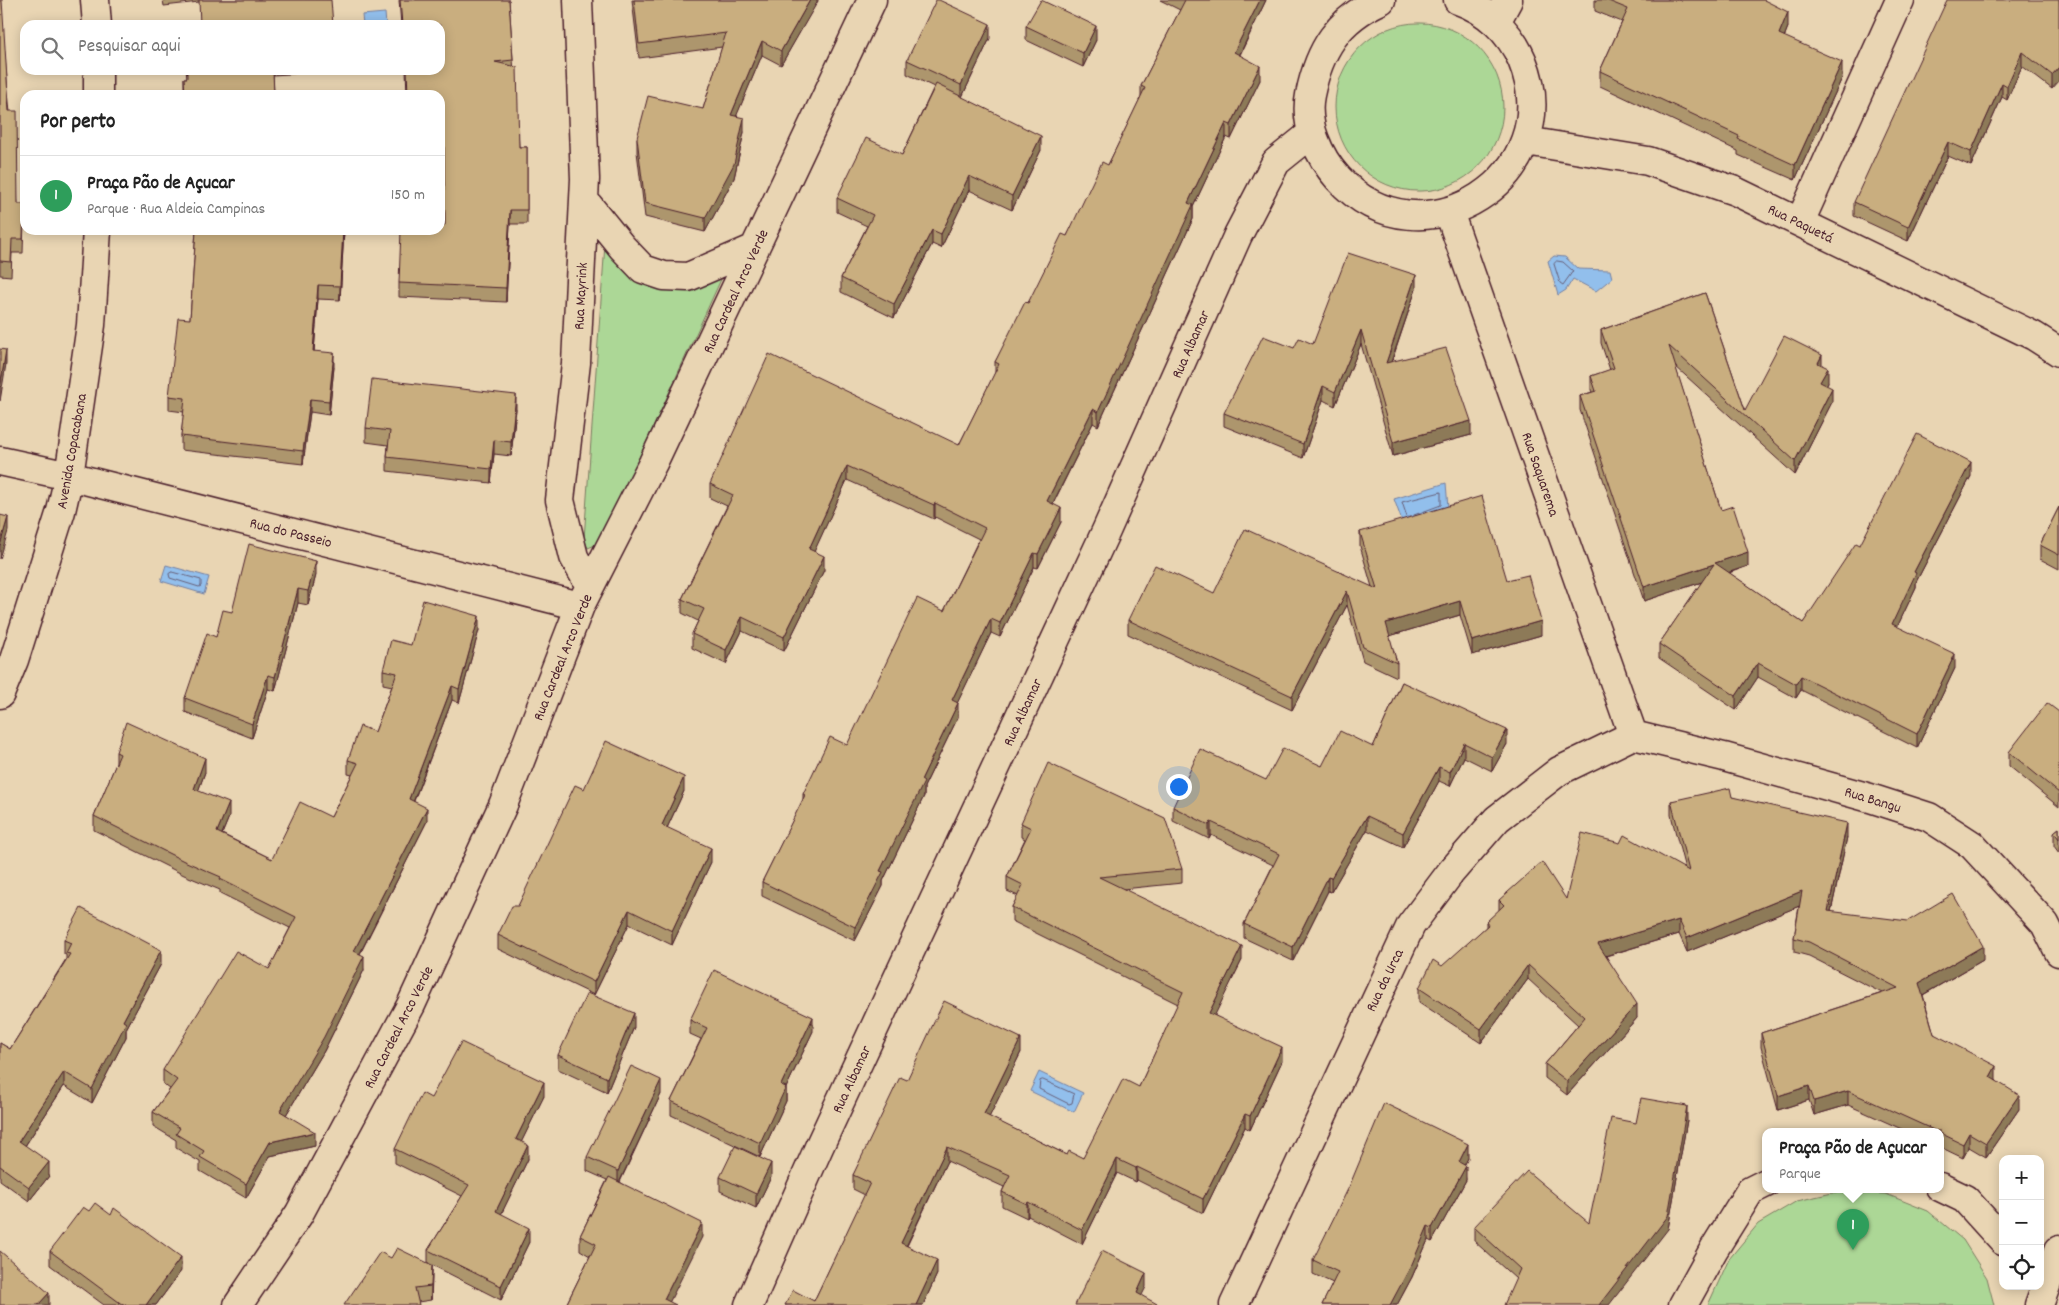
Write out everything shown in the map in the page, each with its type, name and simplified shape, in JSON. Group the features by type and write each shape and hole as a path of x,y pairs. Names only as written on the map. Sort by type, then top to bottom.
{"street":[{"path":"95,0 97,20"},
{"name":"Rua Mayrink","path":"578,0 581,31 584,200 576,363 560,500 585,596"},
{"name":"Rua Cardeal Arco Verde","path":"238,1305 299,1214 412,1005 503,805 585,596 653,463 872,0"},
{"path":"1381,0 1349,8 1330,39 1315,68 1309,101 1312,133 1326,165 1350,191 1380,209 1415,216 1449,212 1474,202 1496,186 1514,165 1526,141 1532,109 1529,77 1502,11 1458,0"},
{"path":"1800,222 1900,0"},
{"path":"98,75 98,90"},
{"name":"Rua Albamar","path":"749,1305 819,1147 1106,531 1238,235 1276,162 1312,133"},
{"name":"Rua Paquetá","path":"1526,141 1648,161 1736,191 2034,336 2059,352"},
{"path":"584,200 622,247 643,269 664,276 688,277 755,248"},
{"name":"Rua Saquarema","path":"1449,212 1633,735"},
{"name":"Avenida Copacabana","path":"0,694 14,660 61,511 69,476 91,325 97,235"},
{"name":"Rua do Passeio","path":"0,461 585,596"},
{"name":"Rua Bangu","path":"1633,735 1732,759 1870,798 1929,817 1972,846 2045,924 2059,952"},
{"name":"Rua da Urca","path":"1234,1305 1411,925 1451,872 1497,819 1559,771 1633,735"},
{"path":"1683,1305 1714,1248 1750,1191 1762,1185"},
{"path":"1944,1189 1964,1199 1999,1237"},
{"path":"2039,1305 2059,1250"},
{"path":"2026,1290 2030,1305"}],"green space":[{"path":"1427,23 1451,29 1479,47 1497,75 1502,91 1502,123 1497,139 1479,167 1466,177 1443,188 1411,191 1387,185 1359,167 1349,154 1338,131 1335,99 1341,75 1359,47 1372,37 1395,26"},
{"path":"605,244 638,281 680,291 723,275 600,543 588,548 584,539"},
{"path":"1832,1193 1886,1194 1928,1211 1963,1240 1987,1278 1994,1305 1708,1305 1729,1259 1758,1224 1797,1201"}],"water":[{"path":"385,13 386,20 362,20 362,15"},
{"path":"1554,256 1565,257 1578,269 1610,270 1612,278 1596,291 1573,279 1566,290 1558,295 1548,261"},
{"path":"1446,483 1448,508 1403,524 1394,499"},
{"path":"166,565 209,577 204,594 161,581"},
{"path":"1039,1072 1083,1093 1074,1112 1030,1091"}],"building":[{"path":"0,0 2,0 9,111 17,111 18,204 20,204 20,235 23,235 23,239 12,239 11,262 0,261"},
{"path":"199,0 331,0 333,20 200,20"},
{"path":"400,0 509,0 513,60 495,62 517,67 519,147 527,147 527,210 510,210 506,288 399,283 401,235 445,235 445,90 408,90 407,75 445,75 445,20 402,20"},
{"path":"634,0 810,0 781,51 762,41 731,115 744,118 734,164 705,218 645,203 637,138 648,96 703,109 726,33 639,44"},
{"path":"936,0 990,24 961,85 907,60"},
{"path":"1041,0 1096,26 1083,53 1026,26"},
{"path":"1185,0 1260,0 1234,52 1260,66 1231,125 1226,123 1188,203 1193,205 1098,412 1093,409 1047,501 1061,508 1038,554 1034,553 1000,623 991,619 952,700 958,703 921,780 924,782 880,871 883,872 855,927 762,882 805,795 803,794 830,737 847,745 917,598 944,611 985,528 935,503 934,505 847,466 809,549 824,556 784,637 742,617 726,650 692,634 704,609 682,599 733,495 710,484 769,354 959,445 999,364 995,362 1025,302 1028,303 1062,234 1067,236 1102,162 1108,165 1145,88 1141,86"},
{"path":"1606,0 1764,0 1788,12 1779,34 1842,62 1795,165 1738,139 1739,136 1600,71 1628,9"},
{"path":"1947,0 2059,0 2059,67 2052,75 2022,52 2007,86 2002,83 1971,152 1948,142 1908,227 1854,202"},
{"path":"187,75 273,75 274,90 185,90 184,78 187,78"},
{"path":"936,84 1041,136 1012,196 969,176 941,234 932,230 894,304 841,278 873,215 837,198 866,138 902,155"},
{"path":"196,235 343,235 340,286 318,285 313,351 334,353 329,401 310,399 303,451 181,436 185,398 169,396 178,318 190,319"},
{"path":"1348,253 1416,275 1386,363 1446,348 1471,421 1393,442 1361,330 1335,392 1323,386 1303,444 1224,413 1263,336 1294,348 1299,338 1313,344"},
{"path":"1705,293 1745,410 1784,336 1822,355 1818,363 1828,368 1820,382 1832,388 1795,461 1669,346 1721,510 1733,506 1748,552 1715,563 1803,623 1856,543 1860,545 1917,434 1971,462 1914,572 1916,573 1892,624 1955,654 1917,734 1801,676 1796,684 1758,663 1736,696 1659,644 1714,564 1644,587 1580,396 1596,391 1591,376 1614,368 1601,330"},
{"path":"0,349 6,350 0,387"},
{"path":"372,379 516,395 511,442 494,440 491,469 387,457 390,431 366,428"},
{"path":"1482,496 1507,580 1528,575 1541,621 1472,641 1460,601 1386,623 1397,663 1363,647 1347,591 1292,696 1128,620 1155,565 1214,593 1245,529 1377,589 1360,532"},
{"path":"2059,507 2059,555 2040,545"},
{"path":"0,515 8,517 0,545"},
{"path":"249,544 316,561 308,591 298,589 275,677 268,675 252,724 185,698 207,633 216,637 223,610 232,612"},
{"path":"423,600 479,616 459,689 452,686 409,799 427,808 354,951 364,956 324,1037 280,1111 315,1132 270,1142 246,1184 200,1157 204,1151 176,1134 180,1128 153,1112 177,1080 163,1070 236,951 269,969 296,917 220,879 221,877 184,861 94,816 120,754 116,752 126,722 205,758 194,789 229,803 217,832 272,859 300,802 331,817 358,763 348,760 360,726 375,732 397,673 383,670 391,640 411,645"},
{"path":"1402,682 1507,730 1492,757 1464,743 1450,772 1439,767 1403,833 1367,816 1331,878 1328,877 1293,947 1244,924 1279,854 1211,822 1209,825 1173,807 1200,749 1266,780 1283,748 1322,766 1340,731 1373,747"},
{"path":"2047,703 2059,712 2059,793 2009,752"},
{"path":"606,741 684,777 662,825 711,848 672,931 629,910 594,982 498,935 512,906 518,906 575,785 584,789"},
{"path":"1048,763 1165,818 1182,869 1099,877 1242,946 1209,1013 1282,1047 1250,1116 1245,1114 1203,1199 1117,1159 1082,1230 1028,1202 1027,1204 1002,1192 1010,1175 947,1147 901,1243 937,1260 916,1305 785,1305 793,1290 814,1301 870,1183 853,1175 900,1077 907,1080 944,1001 1021,1038 984,1114 1067,1155 1069,1151 1083,1158 1123,1079 1139,1087 1183,992 1012,907 1023,885 1007,877 1031,828 1021,823"},
{"path":"1730,788 1732,797 1847,823 1828,911 1908,921 1953,894 1983,946 1919,983 1934,1034 1996,1066 1990,1077 2019,1095 1986,1143 1969,1133 1963,1144 1944,1135 1944,1128 1929,1128 1848,1091 1814,1101 1809,1086 1778,1096 1761,1033 1898,988 1809,942 1794,938 1802,891 1687,938 1679,920 1598,944 1637,1004 1567,1081 1545,1064 1585,1017 1528,965 1481,1029 1419,988 1433,960 1442,966 1488,925 1486,922 1504,905 1499,900 1542,862 1566,899 1582,833 1620,843 1624,835 1689,871 1671,801"},
{"path":"2059,828 2059,839 2054,832"},
{"path":"81,908 161,950 123,1021 126,1023 92,1089 64,1072 19,1141 49,1162 29,1187 0,1166 0,1043 10,1049 70,954 66,953 71,943 64,940"},
{"path":"714,970 813,1017 781,1085 786,1087 760,1143 671,1101 707,1028 690,1020"},
{"path":"587,993 634,1013 607,1078 558,1055"},
{"path":"461,1042 544,1082 516,1139 528,1145 496,1211 529,1228 501,1286 428,1250 469,1185 395,1149 422,1093 431,1098"},
{"path":"631,1066 661,1080 618,1171 587,1157"},
{"path":"1641,1098 1687,1106 1668,1216 1599,1305 1504,1305 1520,1269 1474,1227 1527,1171 1589,1223 1611,1118 1636,1123"},
{"path":"1384,1103 1468,1144 1459,1162 1466,1166 1432,1228 1428,1226 1412,1264 1390,1305 1322,1305 1338,1272 1313,1260 1349,1187"},
{"path":"735,1146 771,1163 756,1194 720,1177"},
{"path":"609,1177 702,1223 664,1299 676,1305 566,1305 596,1244 580,1236"},
{"path":"95,1203 111,1215 114,1208 181,1257 146,1305 123,1305 50,1251 83,1207 89,1211"},
{"path":"397,1248 432,1265 431,1286 415,1288 419,1305 344,1305 380,1252 391,1258"},
{"path":"0,1251 49,1293 38,1305 0,1305"},
{"path":"1102,1251 1146,1273 1137,1293 1159,1305 1075,1305"}],"place":[{"name":"Praça Pão de Açucar","path":"1853,1250"}]}
